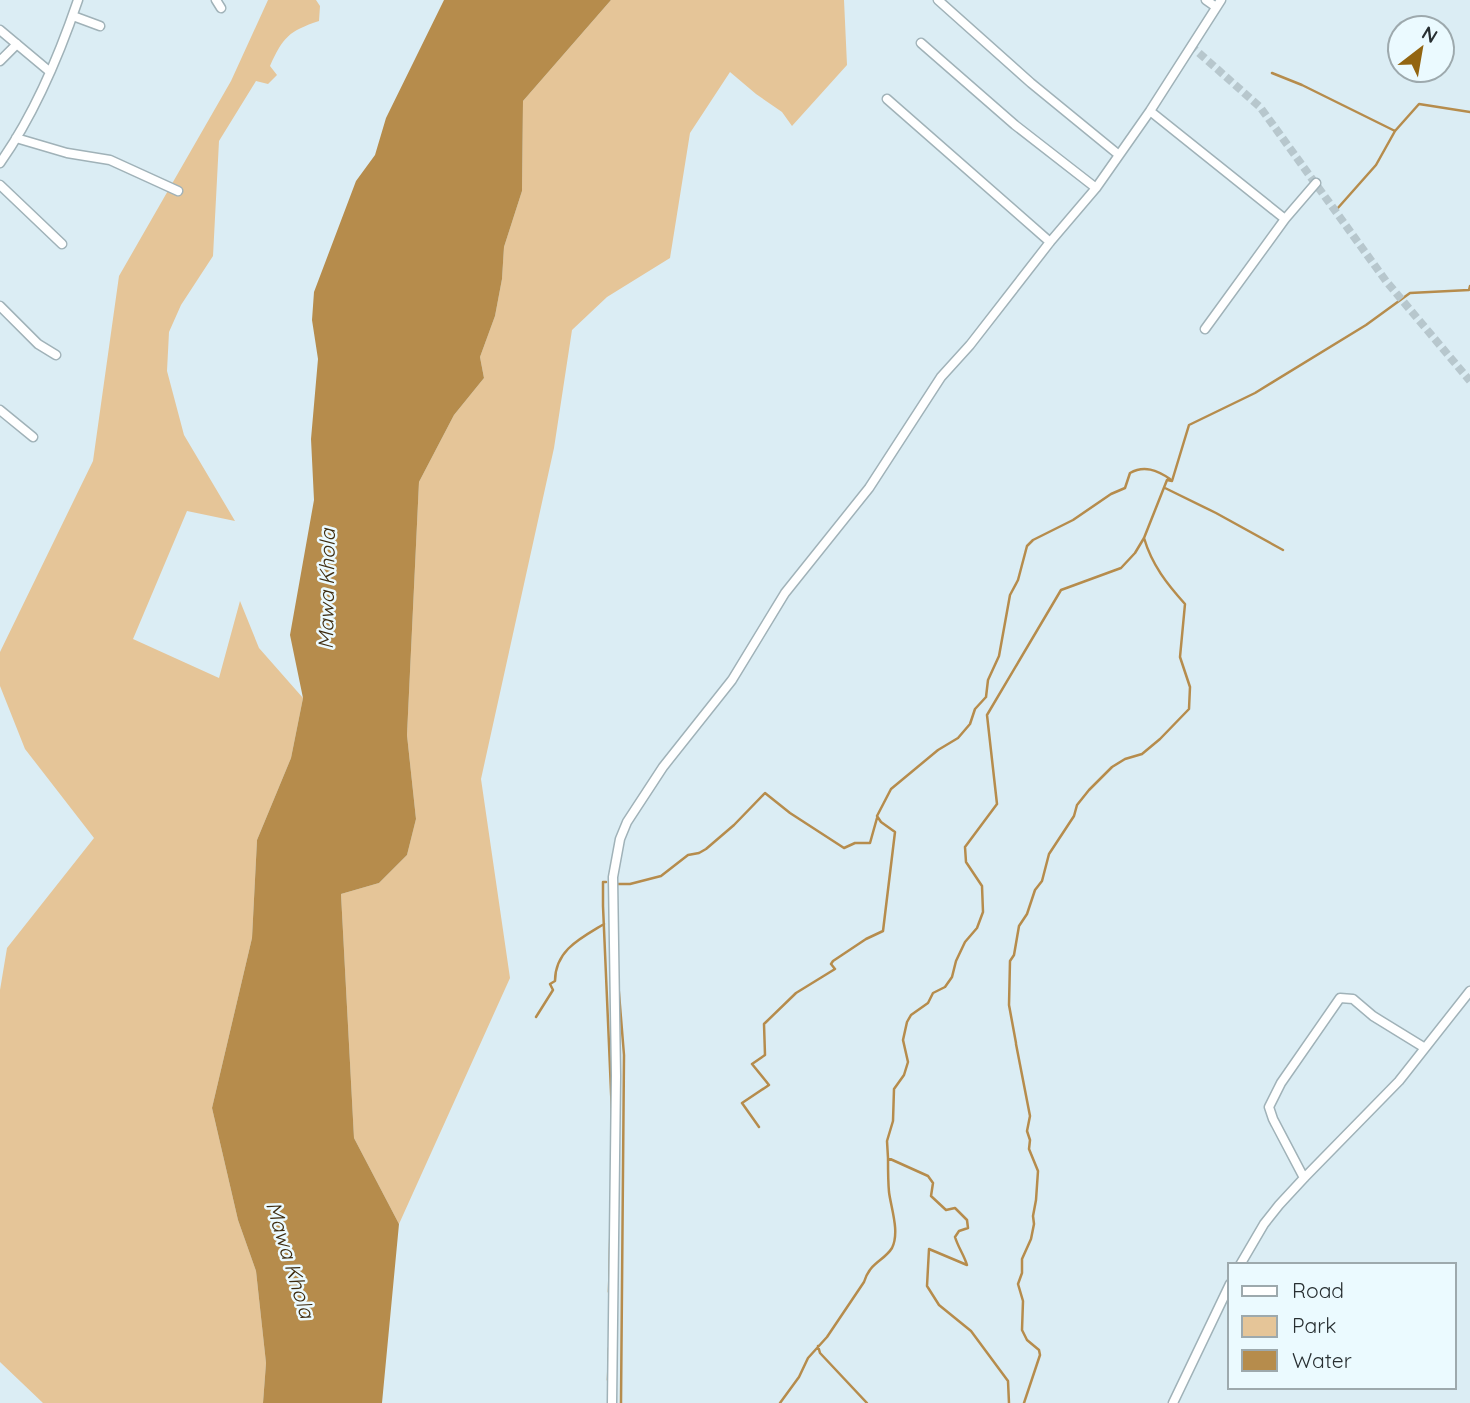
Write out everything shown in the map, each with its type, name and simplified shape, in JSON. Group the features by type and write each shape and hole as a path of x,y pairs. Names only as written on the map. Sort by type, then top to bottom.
{"street":[{"path":"0,163 16,138 49,71 78,0"},
{"path":"216,0 221,8"},
{"path":"612,1403 616,1076 613,877 627,822 663,767 732,680 785,593 869,488 941,377 970,345 1049,243 1096,188 1150,111 1218,4 1206,0"},
{"path":"943,2 1031,83 1119,155"},
{"path":"73,16 100,26"},
{"path":"0,30 49,71"},
{"path":"921,43 1015,125 1096,188"},
{"path":"0,61 17,44"},
{"path":"887,99 1049,243"},
{"path":"1150,111 1285,219"},
{"path":"16,138 67,153 110,160 178,191"},
{"path":"1205,329 1285,219 1317,183"},
{"path":"0,185 62,244"},
{"path":"0,306 38,344 56,355"},
{"path":"0,410 33,437"},
{"path":"1241,1263 1264,1224 1304,1178 1399,1082 1470,991"},
{"path":"1304,1178 1269,1107 1280,1083 1340,998 1353,999 1373,1016 1425,1048"},
{"path":"1173,1403 1228,1288"}],"green space":[{"path":"268,0 316,0 320,6 319,21 294,32 283,42 270,66 277,75 268,84 256,81 219,141 213,256 181,305 169,332 167,371 184,435 235,521 187,511 133,639 219,678 240,601 259,648 303,698 291,758 257,840 252,938 212,1108 238,1220 256,1271 266,1363 263,1403 43,1403 0,1362 0,990 7,948 94,838 25,749 0,686 0,652 93,461 119,276 231,81"},
{"path":"611,0 844,0 847,65 792,126 782,112 730,72 690,133 670,258 607,297 572,330 554,448 481,779 510,978 399,1224 354,1138 341,894 379,883 407,855 416,819 407,735 419,482 454,415 484,378 480,357 495,316 502,279 504,247 522,191 523,101"}],"water":[{"name":"Mawa Khola","path":"444,0 611,0 523,101 522,191 504,247 502,279 495,316 480,357 484,378 454,415 419,482 407,735 416,819 407,855 379,883 341,894 354,1138 399,1224 382,1403 263,1403 266,1363 256,1271 238,1220 212,1108 252,938 257,840 291,758 303,698 290,635 314,500 311,439 318,359 312,320 314,292 356,181 375,155 386,118"}],"waterway":[{"path":"1272,73 1395,131"},
{"path":"1337,209 1376,165 1395,131 1419,104 1470,112"},
{"path":"1009,1403 1008,1381 971,1331 939,1305 927,1286 929,1249 967,1265 955,1237 959,1231 968,1228 967,1220 955,1208 946,1210 931,1196 933,1183 928,1176 888,1158 887,1141 893,1121 894,1089 904,1075 908,1062 903,1040 907,1022 911,1015 928,1003 933,993 945,987 952,977 965,942 977,928 983,912 982,886 966,862 965,847 997,804 987,715 1061,590 1121,568 1135,553 1144,538 1167,480 1172,481 1189,425 1255,393 1366,325 1410,293 1469,290 1470,286"},
{"path":"759,1127 742,1103 769,1085 752,1064 765,1055 764,1024 796,993 835,969 831,964 833,961 883,931 895,832 877,816 891,789 938,750 958,738 970,724 975,709 986,697 988,680 999,656 1010,595 1018,580 1027,546 1033,540 1073,520 1111,494 1125,488 1130,473 1140,469 1150,470 1170,479"},
{"path":"1165,488 1283,550"},
{"path":"1016,1043 1009,1005 1010,961 1014,955 1019,926 1027,914 1035,890 1042,881 1049,854 1074,816 1077,805 1089,790 1112,767 1125,759 1142,754 1189,709 1190,687 1180,657 1185,604 1161,574 1144,538"},
{"path":"616,884 630,884 661,876 688,855 706,849 765,793 790,813 844,848 855,843 870,843 877,818"},
{"path":"606,882 603,882 603,906 612,1114"},
{"path":"536,1017 553,990 550,984 555,981 556,970 564,953 578,940 604,924"},
{"path":"618,981 624,1055 621,1403"},
{"path":"1016,1044 1030,1116 1027,1131 1029,1149 1038,1171 1034,1224 1022,1259 1022,1273 1018,1284 1023,1301 1022,1330 1027,1340 1039,1350 1040,1355 1024,1403"},
{"path":"780,1403 870,1270 892,1248 895,1227 889,1192 888,1158"},
{"path":"609,1292 611,1205"},
{"path":"818,1346 820,1353 867,1403"},
{"path":"608,1380 609,1348"}],"tunnel":[{"path":"1190,45 1260,107 1386,281 1470,381"}]}
